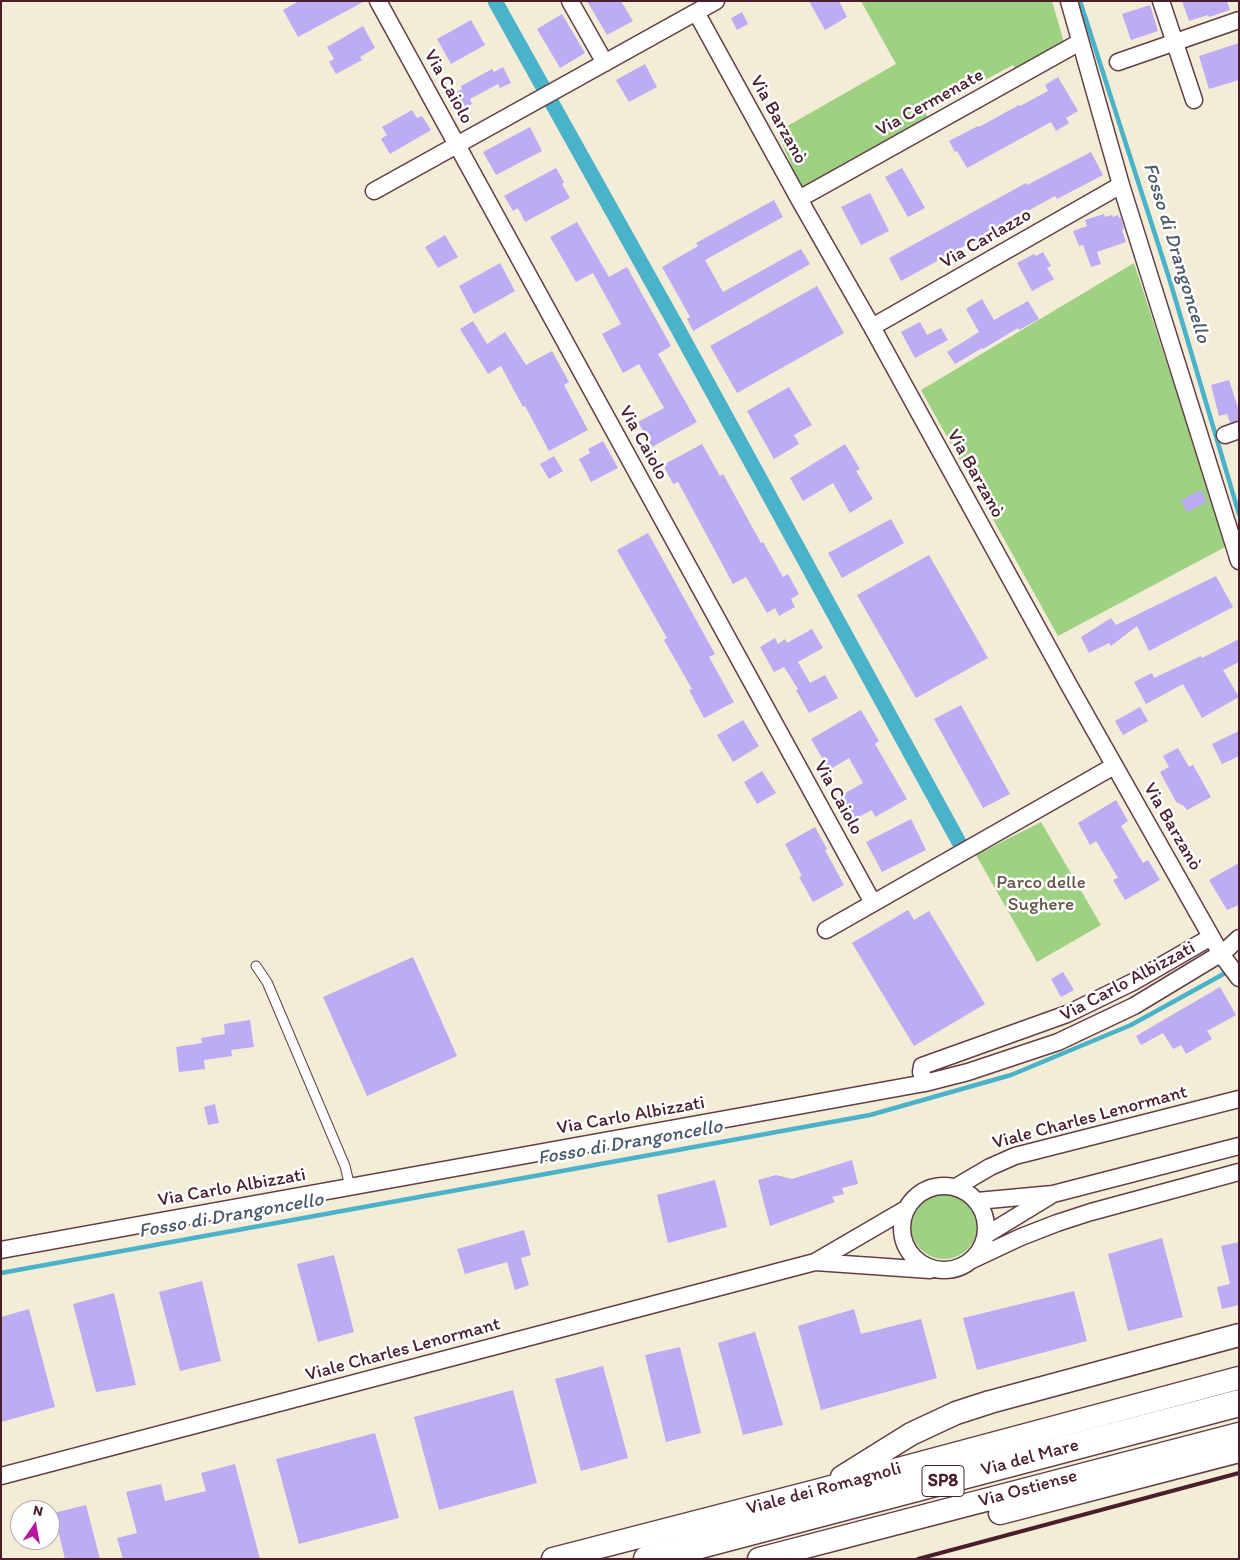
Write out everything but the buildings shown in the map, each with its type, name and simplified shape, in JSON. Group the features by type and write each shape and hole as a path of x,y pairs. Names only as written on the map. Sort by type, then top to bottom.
{"main road":[{"path":"820,1490 922,1428 956,1413 990,1402 1239,1335"},
{"name":"Viale dei Romagnoli","path":"553,1559 1239,1378"},
{"name":"Via del Mare","path":"647,1559 1239,1403"},
{"name":"Via Ostiense","path":"759,1559 1239,1434"},
{"path":"895,1524 947,1523 990,1515 1239,1451"}],"street":[{"name":"Via Caiolo","path":"378,1 873,903"},
{"path":"570,1 605,63"},
{"path":"1068,1 1121,186 1239,561"},
{"path":"1161,1 1194,100"},
{"path":"374,190 714,2"},
{"name":"Via Barzanò","path":"696,12 1114,766 1211,937 1237,976"},
{"path":"1118,62 1239,20"},
{"name":"Via Cermenate","path":"799,199 1080,42"},
{"name":"Via Carlazzo","path":"872,327 1121,186"},
{"path":"826,930 1114,766"},
{"path":"925,1083 921,1072 922,1066 1067,1014 1133,982 1211,937"},
{"name":"Via Carlo Albizzati","path":"1,1250 925,1083 968,1072 1058,1042 1134,1006 1223,957 1239,938"},
{"name":"Viale Charles Lenormant","path":"956,1187 990,1167 1015,1156 1239,1099"},
{"path":"977,1201 1053,1194 1239,1146"},
{"path":"972,1260 981,1249 986,1235 983,1211 977,1201 956,1187 941,1186 927,1189 915,1197 906,1209 902,1221 902,1234 906,1247 913,1258 924,1266 937,1270 949,1270 961,1267 1021,1237 1057,1223 1239,1172"},
{"path":"986,1235 1053,1194"},
{"name":"Viale Charles Lenormant","path":"1,1476 815,1262 906,1209"},
{"name":"Viale Charles Lenormant","path":"815,1262 937,1270"}],"lane":[{"path":"256,966 271,992 345,1166 350,1187"}],"green space":[{"path":"861,1 1052,1 1065,46 1017,72 1013,65 925,112 929,121 808,188 803,187 799,183 777,132 896,64"},
{"path":"1134,263 1227,546 1058,636 921,390"},
{"name":"Parco delle Sughere","path":"1041,822 1101,925 1037,962 976,855"},
{"path":"944,1193 957,1196 967,1203 974,1213 977,1226 974,1239 967,1249 957,1256 944,1259 931,1256 921,1249 914,1239 911,1226 914,1213 921,1203 931,1196"}],"waterway":[{"path":"495,1 678,329 960,844"},
{"name":"Fosso di Drangoncello","path":"1080,1 1170,281 1239,514"},
{"name":"Fosso di Drangoncello","path":"1,1273 870,1115 1011,1075 1131,1025 1229,971"}],"railway":[{"path":"918,1559 1239,1473"}]}
